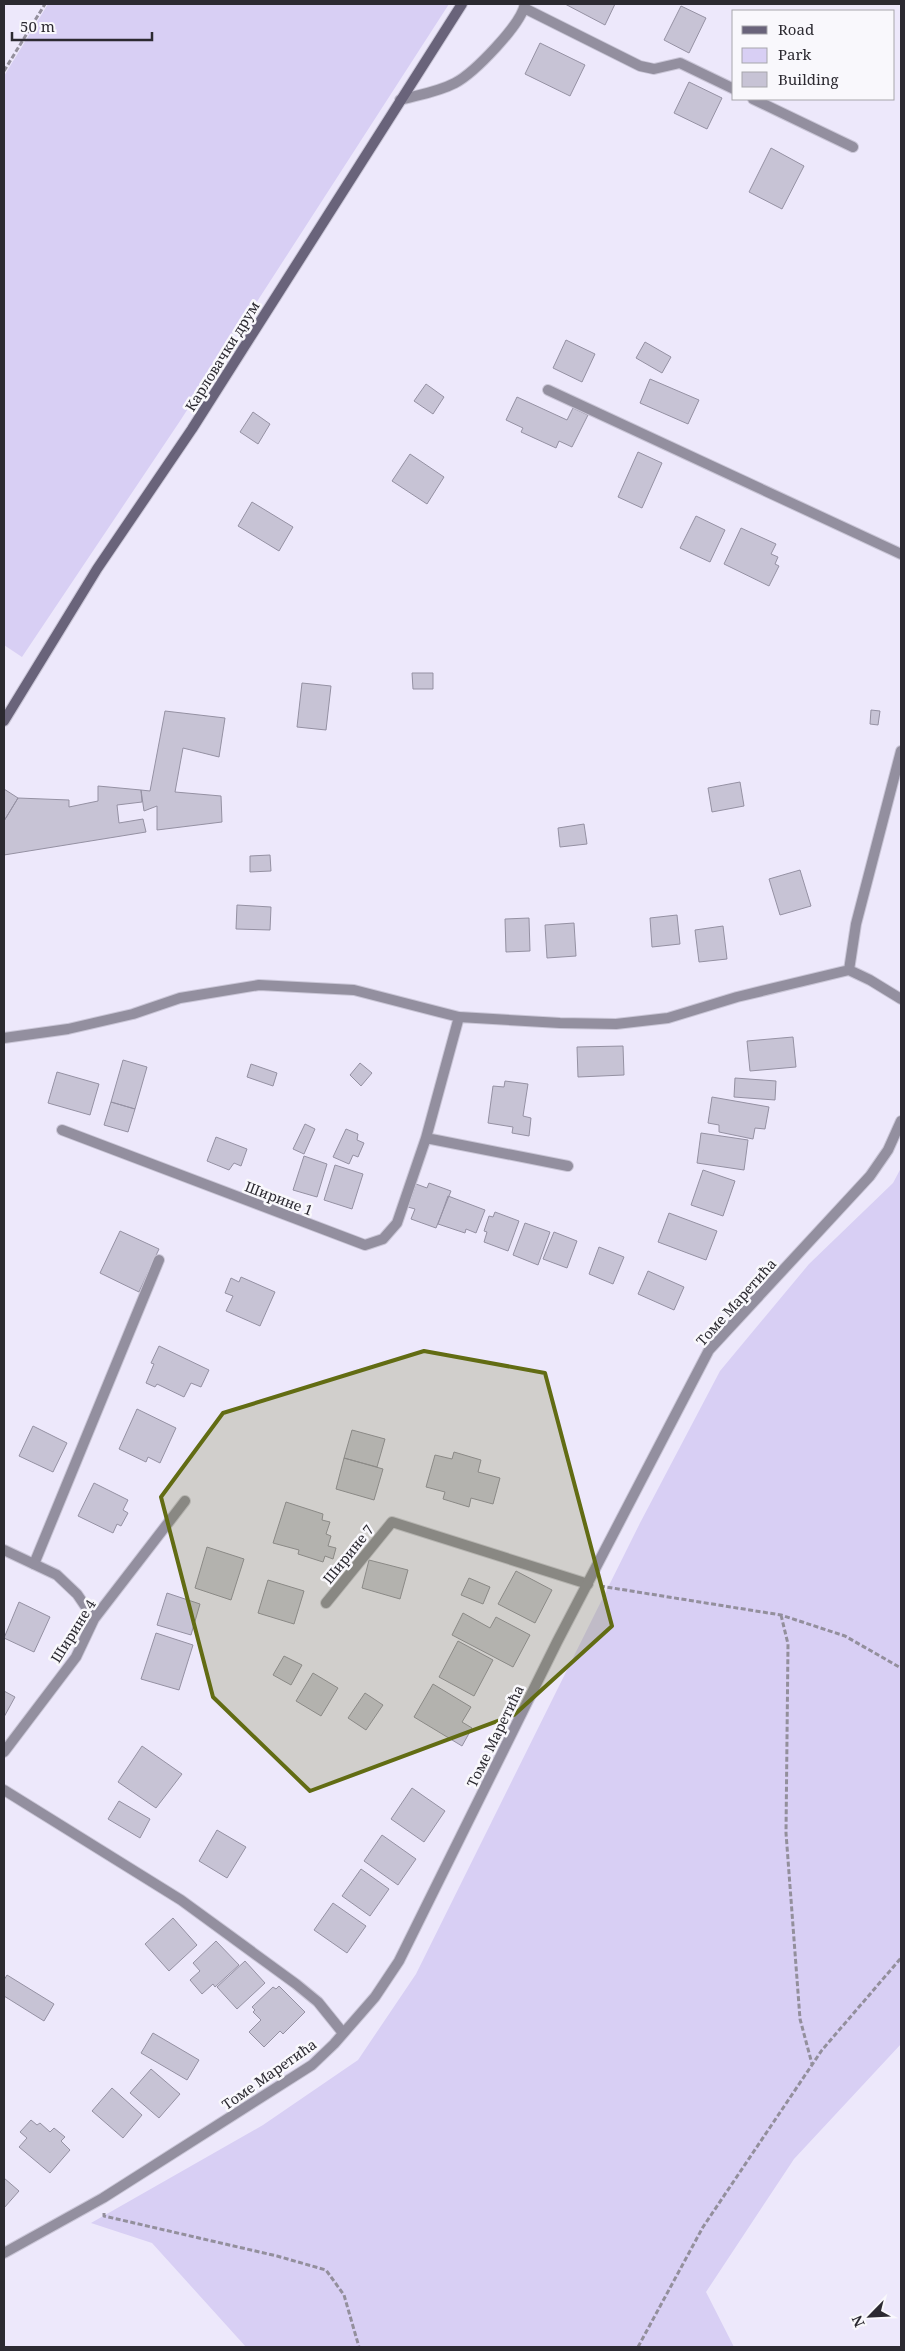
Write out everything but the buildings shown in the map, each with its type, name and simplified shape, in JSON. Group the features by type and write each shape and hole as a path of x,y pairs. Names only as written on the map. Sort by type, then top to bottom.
{"main road":[{"name":"Карловачки друм","path":"4,722 97,569 192,429 462,4"}],"street":[{"path":"400,100 436,91 455,83 470,72 508,32 524,6 640,66 654,69 680,63 732,88"},
{"path":"755,100 852,147"},
{"path":"548,390 901,554"},
{"path":"849,970 856,924 901,751"},
{"path":"4,1038 68,1029 133,1014 180,998 259,985 354,990 459,1017 560,1024 616,1024 668,1018 737,997 849,970 901,998"},
{"name":"Ширине 1","path":"62,1130 365,1245 383,1239 397,1224 426,1138 459,1017"},
{"name":"Томе Маретића","path":"4,2253 103,2198 312,2065 344,2033 375,1997 399,1961 588,1584 709,1350 870,1176 888,1150 901,1121"},
{"path":"426,1138 568,1166"},
{"path":"34,1564 160,1260"},
{"name":"Ширине 4","path":"4,1752 76,1657 94,1620 184,1501"},
{"name":"Ширине 7","path":"326,1603 392,1522 588,1584"},
{"path":"4,1550 56,1575 77,1594 94,1620"},
{"path":"4,1790 181,1900 311,1996 344,2033"}],"path":[{"path":"4,71 45,4"},
{"path":"588,1584 781,1615 845,1636 901,1668"},
{"path":"781,1615 788,1644 786,1843 800,2019 812,2064"},
{"path":"638,2347 703,2228 812,2064 901,1958"},
{"path":"103,2198 104,2216 277,2256 326,2270 344,2295 359,2347"}],"highlighted area":[{"path":"424,1351 545,1373 612,1626 514,1715 310,1791 213,1697 161,1497 223,1413"}],"green space":[{"path":"48,4 449,4 180,421 22,657 4,645 4,76"},
{"path":"901,1168 901,2044 794,2159 706,2292 734,2347 246,2347 152,2243 91,2223 263,2125 358,2060 416,1974 640,1523 720,1371 809,1264 893,1183"}]}
